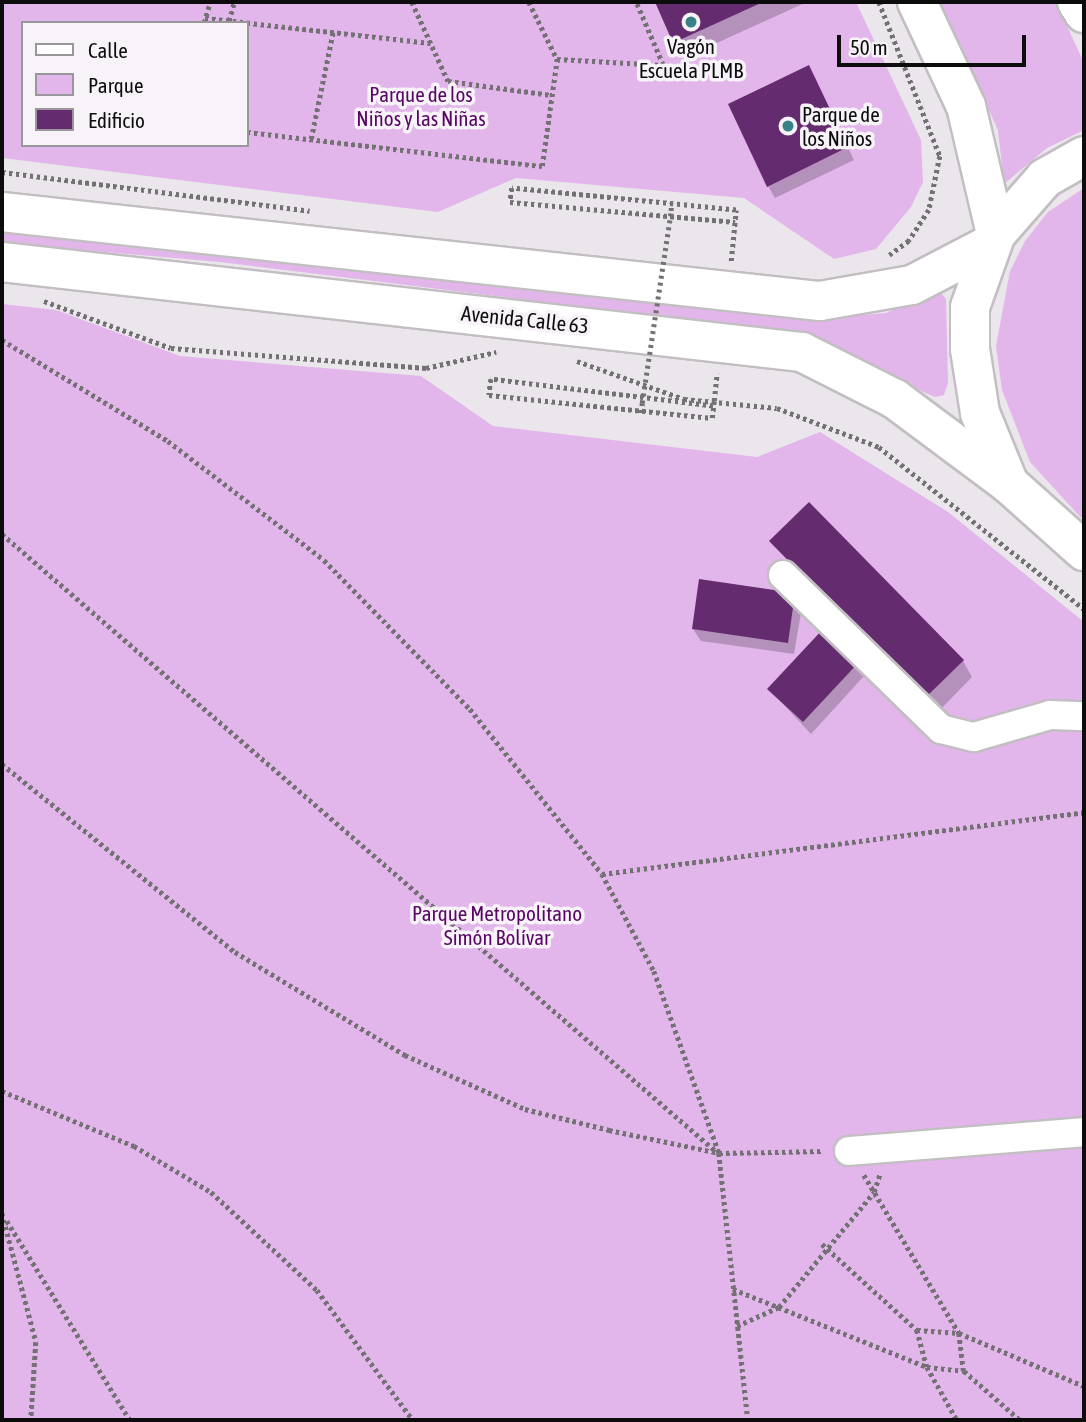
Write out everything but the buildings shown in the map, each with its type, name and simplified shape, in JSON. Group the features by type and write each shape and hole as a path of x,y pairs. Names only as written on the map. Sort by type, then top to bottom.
{"main road":[{"path":"917,2 966,106 992,239 970,307 970,349 981,413 1009,484"},
{"path":"1077,2 1084,13"},
{"path":"2,212 730,276 862,298 912,285 992,239 1045,178 1084,156"},
{"name":"Avenida Calle 63","path":"2,262 802,352 858,377 1009,484 1084,551"}],"street":[{"path":"783,575 941,729 974,737 1050,715 1084,716"},
{"path":"849,1151 1084,1132"}],"path":[{"path":"210,2 205,20 238,21"},
{"path":"229,20 234,2"},
{"path":"412,2 448,81 551,95"},
{"path":"248,132 542,166 557,59 529,2"},
{"path":"557,59 663,65 636,2"},
{"path":"879,2 940,156 929,210 909,241 880,260"},
{"path":"248,22 431,43"},
{"path":"311,139 333,32"},
{"path":"2,172 315,212"},
{"path":"730,276 735,222 736,210 512,188 510,202 735,222"},
{"path":"641,413 671,203"},
{"path":"651,250 678,252"},
{"path":"718,256 730,276"},
{"path":"730,276 744,259"},
{"path":"31,297 171,348 426,369 484,352 512,353"},
{"path":"2,340 168,441 324,559 470,709 602,874 659,984 719,1153 748,1420"},
{"path":"721,341 714,404 712,418 641,413 489,395 491,379 632,396 714,404 777,408 879,447 1084,609"},
{"path":"566,360 684,399 714,404"},
{"path":"2,534 719,1153"},
{"path":"2,764 235,952 405,1055 525,1109 719,1153 849,1151 959,1333 964,1371"},
{"path":"602,874 1084,811"},
{"path":"2,1091 134,1146 211,1192 317,1290 413,1420"},
{"path":"737,1326 779,1307 828,1249 874,1192 888,1147"},
{"path":"2,1213 130,1420"},
{"path":"7,1221 36,1342 31,1420"},
{"path":"822,1244 917,1330 927,1367 957,1420"},
{"path":"733,1289 927,1367 964,1371 1020,1420"},
{"path":"917,1330 959,1333 1084,1386"}],"green space":[{"name":"Parque de los Niños y las Niñas","path":"2,2 856,2 921,140 923,182 911,207 876,249 834,259 744,198 516,178 438,212 2,158"},
{"path":"939,2 1056,2 1084,63 1084,130 1047,148 1004,184 998,130"},
{"path":"1084,188 1084,521 1030,462 1002,390 996,346 1010,271 1025,241 1048,212"},
{"path":"2,228 814,319 886,313 938,289 946,299 948,383 944,395 935,397 788,332 220,262 2,243"},
{"name":"Parque Metropolitano Simón Bolívar","path":"2,304 56,310 180,356 421,376 493,426 757,457 820,432 948,512 1084,622 1084,1420 2,1420"}],"place":[{"name":"Vagón Escuela PLMB","path":"691,22"},
{"name":"Parque de los Niños","path":"788,126"}]}
